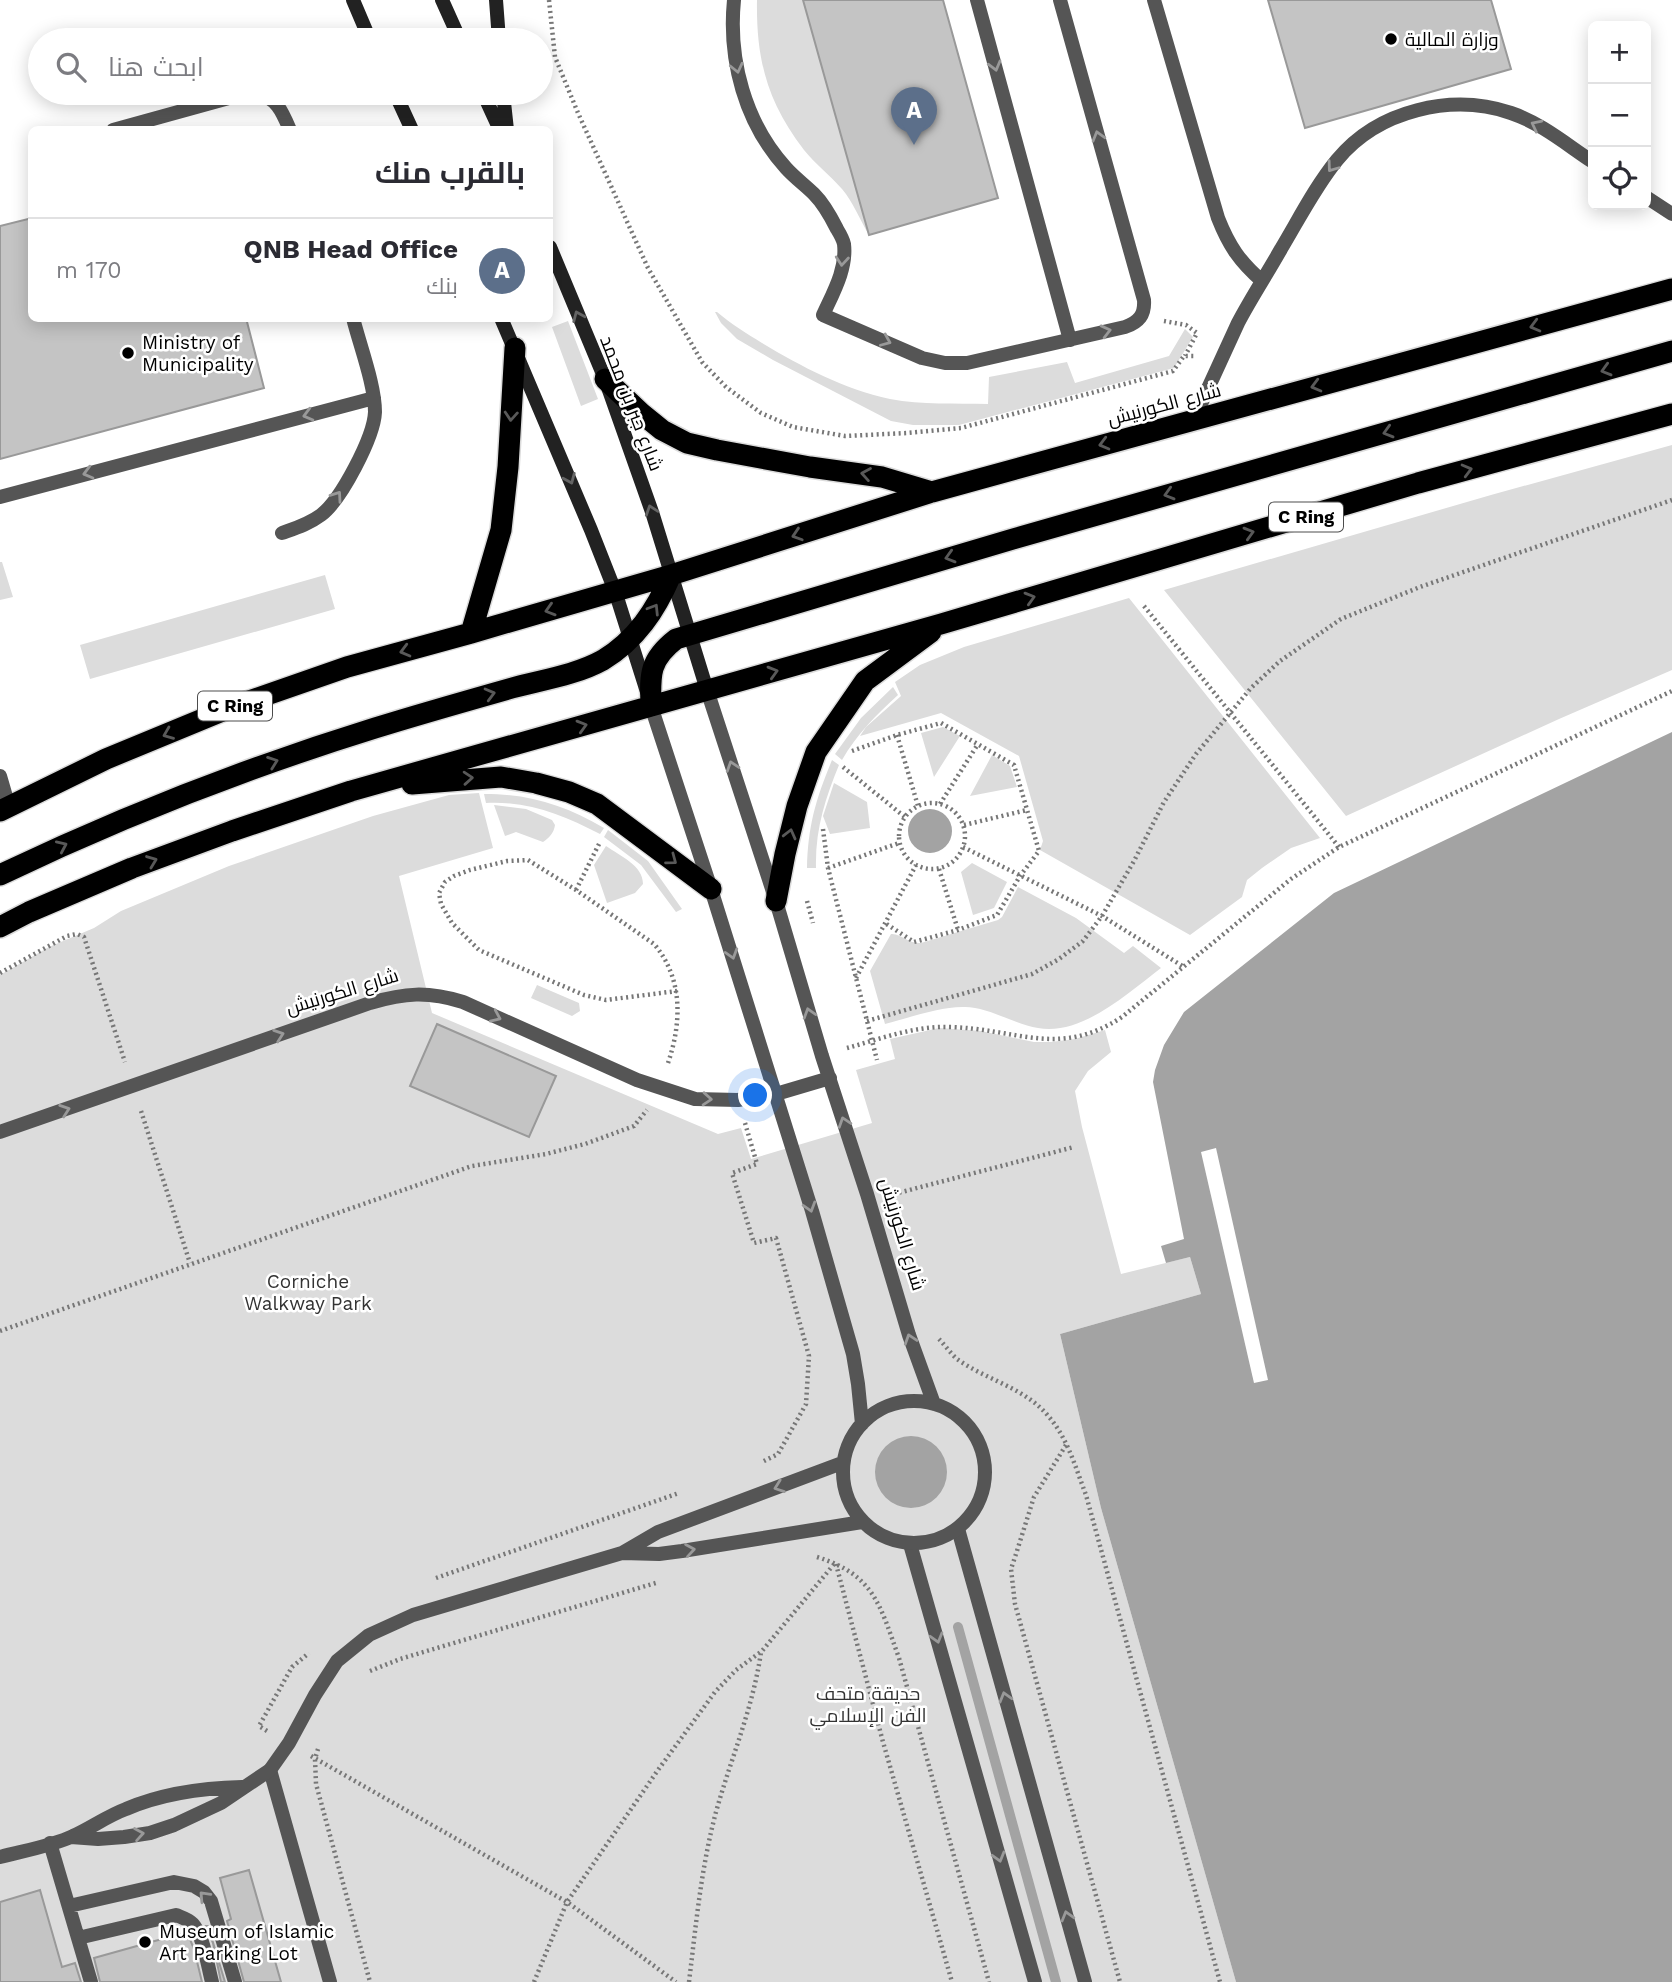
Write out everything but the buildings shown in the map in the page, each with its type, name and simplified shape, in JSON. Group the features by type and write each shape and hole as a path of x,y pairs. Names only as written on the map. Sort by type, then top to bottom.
{"highway":[{"name":"شارع الكورنيش","path":"5,809 106,759 232,707 347,667 471,634 671,575 932,492 1672,289"},
{"path":"471,634 501,530 508,467 515,348"},
{"path":"651,706 650,676 654,662 663,649 676,639 1027,535 1672,351"},
{"path":"605,379 662,430 687,443 797,465 882,477 932,492"},
{"name":"C Ring","path":"0,927 132,868 351,791 942,624 1418,484 1672,414"},
{"path":"0,875 63,845 191,792 321,745 454,704 587,668 631,639 655,608 671,575"},
{"path":"776,901 797,806 816,752 865,681 942,624"},
{"path":"351,791 464,778 501,777 558,789 597,804 711,889"}],"street":[{"path":"353,0 365,28"},
{"path":"442,0 455,28"},
{"path":"495,0 498,28"},
{"path":"734,0 734,61 745,100 762,136 786,168 816,195 832,218 844,243 841,275 823,315 922,358 945,363 967,363 1133,323 1141,317 1144,309 1144,300 1060,0"},
{"path":"977,0 1070,340"},
{"path":"1154,0 1218,218 1229,244 1245,266 1262,281"},
{"path":"127,126 204,105"},
{"path":"277,105 288,126"},
{"path":"401,105 410,126"},
{"path":"489,105 498,126"},
{"path":"504,105 507,126"},
{"path":"1194,419 1238,323 1317,189 1338,158 1366,133 1400,114 1437,105 1475,105 1512,113 1588,159"},
{"path":"1651,200 1672,214"},
{"name":"شارع جبر بن محمد","path":"553,254 605,379 671,575"},
{"path":"282,533 304,526 323,514 338,498 372,431 374,398 354,322"},
{"path":"503,322 615,591 631,639 776,1094 853,1354 862,1423"},
{"path":"0,496 374,398"},
{"name":"شارع الكورنيش","path":"671,575 933,1404"},
{"path":"0,776 5,809"},
{"name":"شارع الكورنيش","path":"0,1132 370,1003 391,996 415,993 440,995 463,1002 657,1087 695,1098 738,1100 776,1094 830,1078"},
{"path":"915,1401 933,1404 954,1413 971,1428 982,1448 986,1469 984,1492 974,1512 958,1529 944,1538 910,1544 892,1541 862,1522 850,1505 843,1484 842,1463 849,1442 862,1423 877,1411 895,1404 915,1401"},
{"path":"71,1837 97,1839 150,1833 198,1815 221,1803 270,1770 338,1661 369,1635 412,1615 622,1553 658,1532 842,1463"},
{"path":"622,1553 682,1552 862,1522"},
{"path":"958,1529 1085,1982"},
{"path":"910,1544 1035,1982"},
{"path":"270,1770 330,1982"},
{"path":"0,1857 71,1837 125,1809 153,1799 192,1790 242,1787"},
{"path":"50,1843 91,1982"},
{"path":"69,1906 174,1882 194,1886 204,1892 211,1901 234,1982"},
{"path":"78,1938 176,1915 195,1926 212,1982"}],"path":[{"path":"1184,356 1197,334 1186,325"},
{"path":"867,1021 1032,974 1083,941 1102,916 1164,802 1196,754 1230,712 1280,661 1341,619 1420,587 1672,500"},
{"path":"1144,606 1339,848"},
{"path":"822,1056 915,1030 945,1027 972,1028 1043,1039 1075,1038 1093,1033 1108,1026 1184,967 1304,869 1339,848 1672,691"},
{"path":"836,778 841,765 852,751 941,723 1014,765 1039,851 1020,876 997,915 958,930 914,942 885,923"},
{"path":"897,735 918,806"},
{"path":"940,804 978,744"},
{"path":"841,765 905,817"},
{"path":"928,803 940,804 950,808 964,825 963,847 958,857 949,864 939,869 927,869 916,865 902,852 899,843 900,825 910,810 928,803"},
{"path":"964,825 1027,810"},
{"path":"823,829 828,867 877,1060"},
{"path":"576,890 601,841"},
{"path":"828,867 899,843"},
{"path":"963,847 1102,916 1184,967"},
{"path":"668,1063 677,1028 677,991 664,956 654,944 528,860 507,861 454,876 445,882 439,893 452,923 479,950 584,995 606,1000 677,991"},
{"path":"856,978 916,865"},
{"path":"939,869 958,930"},
{"path":"807,888 807,901 814,927"},
{"path":"844,1035 848,1048"},
{"path":"738,1100 757,1164 732,1173 754,1243 776,1238 810,1356 806,1404 778,1454 758,1464"},
{"path":"0,1331 472,1166 546,1154 584,1144 634,1126 647,1110"},
{"path":"891,1186 894,1195 1074,1147"},
{"path":"938,1337 956,1358 1034,1403 1049,1417 1066,1444 1086,1495 1220,1982"},
{"path":"1066,1444 1034,1497 1011,1569 1012,1583 1019,1617 1120,1982"},
{"path":"431,1580 686,1490"},
{"path":"813,1556 835,1563 859,1579 881,1606 900,1658 989,1982"},
{"path":"534,1982 567,1902 658,1770 715,1692 736,1670 761,1651 835,1563"},
{"path":"835,1563 952,1982"},
{"path":"368,1672 400,1659 662,1581"},
{"path":"313,1650 292,1667 259,1726 567,1902 676,1982"},
{"path":"689,1982 698,1902 716,1813 751,1701 761,1651"},
{"path":"321,1739 315,1759 316,1784 370,1982"}],"green space":[{"path":"757,0 803,0 869,235 846,194 804,150 781,115 766,79 762,61"},
{"path":"715,312 777,352 840,383 890,399 927,403 988,404 989,377 1067,362 1075,383 1169,356 1185,329 1193,337 1174,368 959,425 913,425 891,421 773,360 737,339 721,323"},
{"path":"568,321 598,399 581,406 552,327"},
{"path":"1672,445 1672,670 1346,816 1164,590 1491,495"},
{"path":"0,562 13,597 0,600"},
{"path":"325,575 335,609 90,679 80,645"},
{"path":"1129,598 1320,838 1291,848 1262,868 1247,880 1242,897 1190,935 1040,850 1043,841 1019,756 941,713 860,736 866,727 901,696 895,682 920,665 964,647"},
{"path":"893,687 898,695 867,725 842,760 835,754 861,718"},
{"path":"943,727 960,736 934,777 921,733"},
{"path":"992,755 1010,766 1017,787 970,796"},
{"path":"832,760 839,765 822,815 816,868 807,868 814,812"},
{"path":"834,783 867,802 870,828 830,834 823,816"},
{"path":"479,793 493,848 399,876 432,1013 718,1134 741,1128 751,1159 872,1123 856,1070 895,1059 890,1039 939,1028 981,1031 1034,1042 1051,1042 1075,1039 1105,1030 1111,1052 1088,1071 1075,1091 1121,1274 1190,1257 1201,1294 1060,1334 1101,1508 1236,1982 0,1982 0,975 49,947 94,928 121,911 229,866 373,816 449,795"},
{"path":"484,794 517,796 546,802 604,828 600,834 531,807 486,803"},
{"path":"494,805 526,809 552,820 554,830 543,842 516,832 505,836"},
{"path":"608,830 648,861 682,909 676,912 641,865 604,837"},
{"path":"606,846 635,866 643,884 635,893 607,903 594,865"},
{"path":"972,863 1007,882 994,908 973,915 961,872"},
{"path":"1018,887 1076,918 1124,953 1133,946 1161,968 1104,1010 1071,1026 1038,1028 965,1007 936,1010 885,1024 870,971 891,934 921,943 998,920"},
{"path":"537,985 579,1003 580,1011 572,1016 531,998"}],"shaded area":[{"path":"1672,732 1672,1982 1236,1982 1101,1508 1060,1334 1201,1294 1190,1257 1166,1263 1161,1246 1184,1239 1153,1082 1164,1045 1184,1012 1334,893"},
{"path":"930,809 945,816 952,831 945,846 930,853 915,846 908,831 915,816"},
{"path":"911,1436 931,1442 941,1452 947,1472 941,1492 931,1502 911,1508 891,1502 881,1492 875,1472 881,1452 891,1442"}],"pier":[{"path":"1216,1148 1268,1380 1254,1383 1201,1152"}],"waterway":[{"path":"958,1627 1056,1982"}],"place":[{"name":"وزارة المالية","path":"1391,39"},
{"name":"QNB Head Office","path":"914,145"},
{"name":"Ministry of Municipality","path":"128,353"},
{"name":"Museum of Islamic Art Parking Lot","path":"145,1942"}],"park label":[{"name":"Corniche Walkway Park","path":"308,1292"},
{"name":"حديقة متحف الفن الإسلامي","path":"868,1704"}]}
